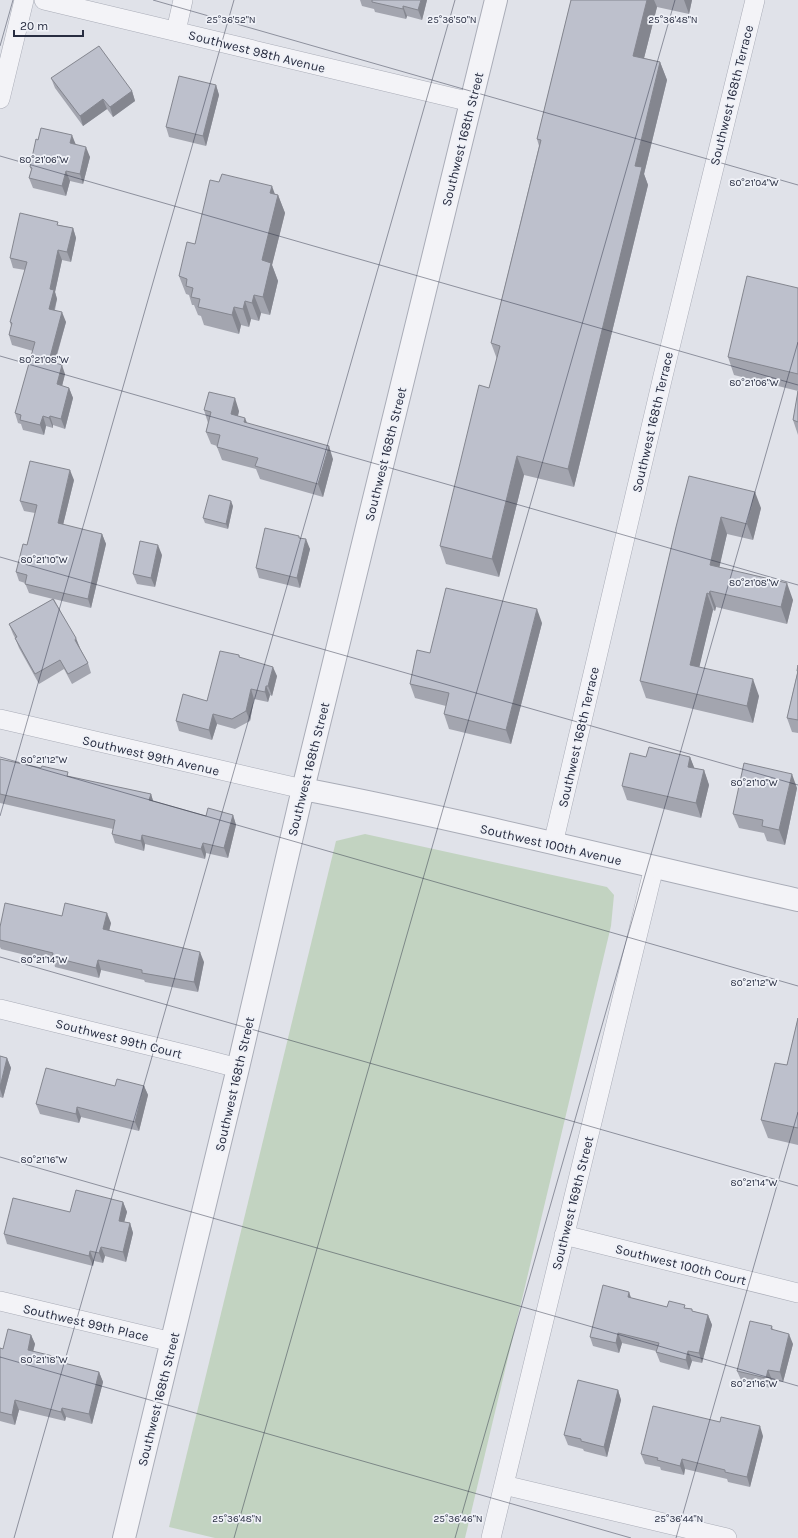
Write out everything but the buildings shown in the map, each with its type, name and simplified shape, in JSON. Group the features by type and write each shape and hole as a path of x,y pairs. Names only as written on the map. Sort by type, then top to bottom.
{"street":[{"path":"0,99 24,0"},
{"name":"Southwest 98th Avenue","path":"44,0 471,102"},
{"path":"176,31 183,0"},
{"name":"Southwest 168th Street","path":"124,1538 238,1068 303,790 496,0"},
{"name":"Southwest 168th Terrace","path":"553,844 663,376 755,0"},
{"name":"Southwest 99th Avenue","path":"0,719 303,790"},
{"name":"Southwest 100th Avenue","path":"303,790 364,801 798,900"},
{"name":"Southwest 169th Street","path":"491,1538 654,867"},
{"name":"Southwest 99th Court","path":"0,1009 238,1068"},
{"name":"Southwest 100th Court","path":"564,1235 798,1292"},
{"name":"Southwest 99th Place","path":"0,1301 172,1342"},
{"path":"504,1485 727,1538"}],"green space":[{"path":"365,834 607,887 614,895 611,926 465,1538 215,1538 169,1527 336,841"}]}
